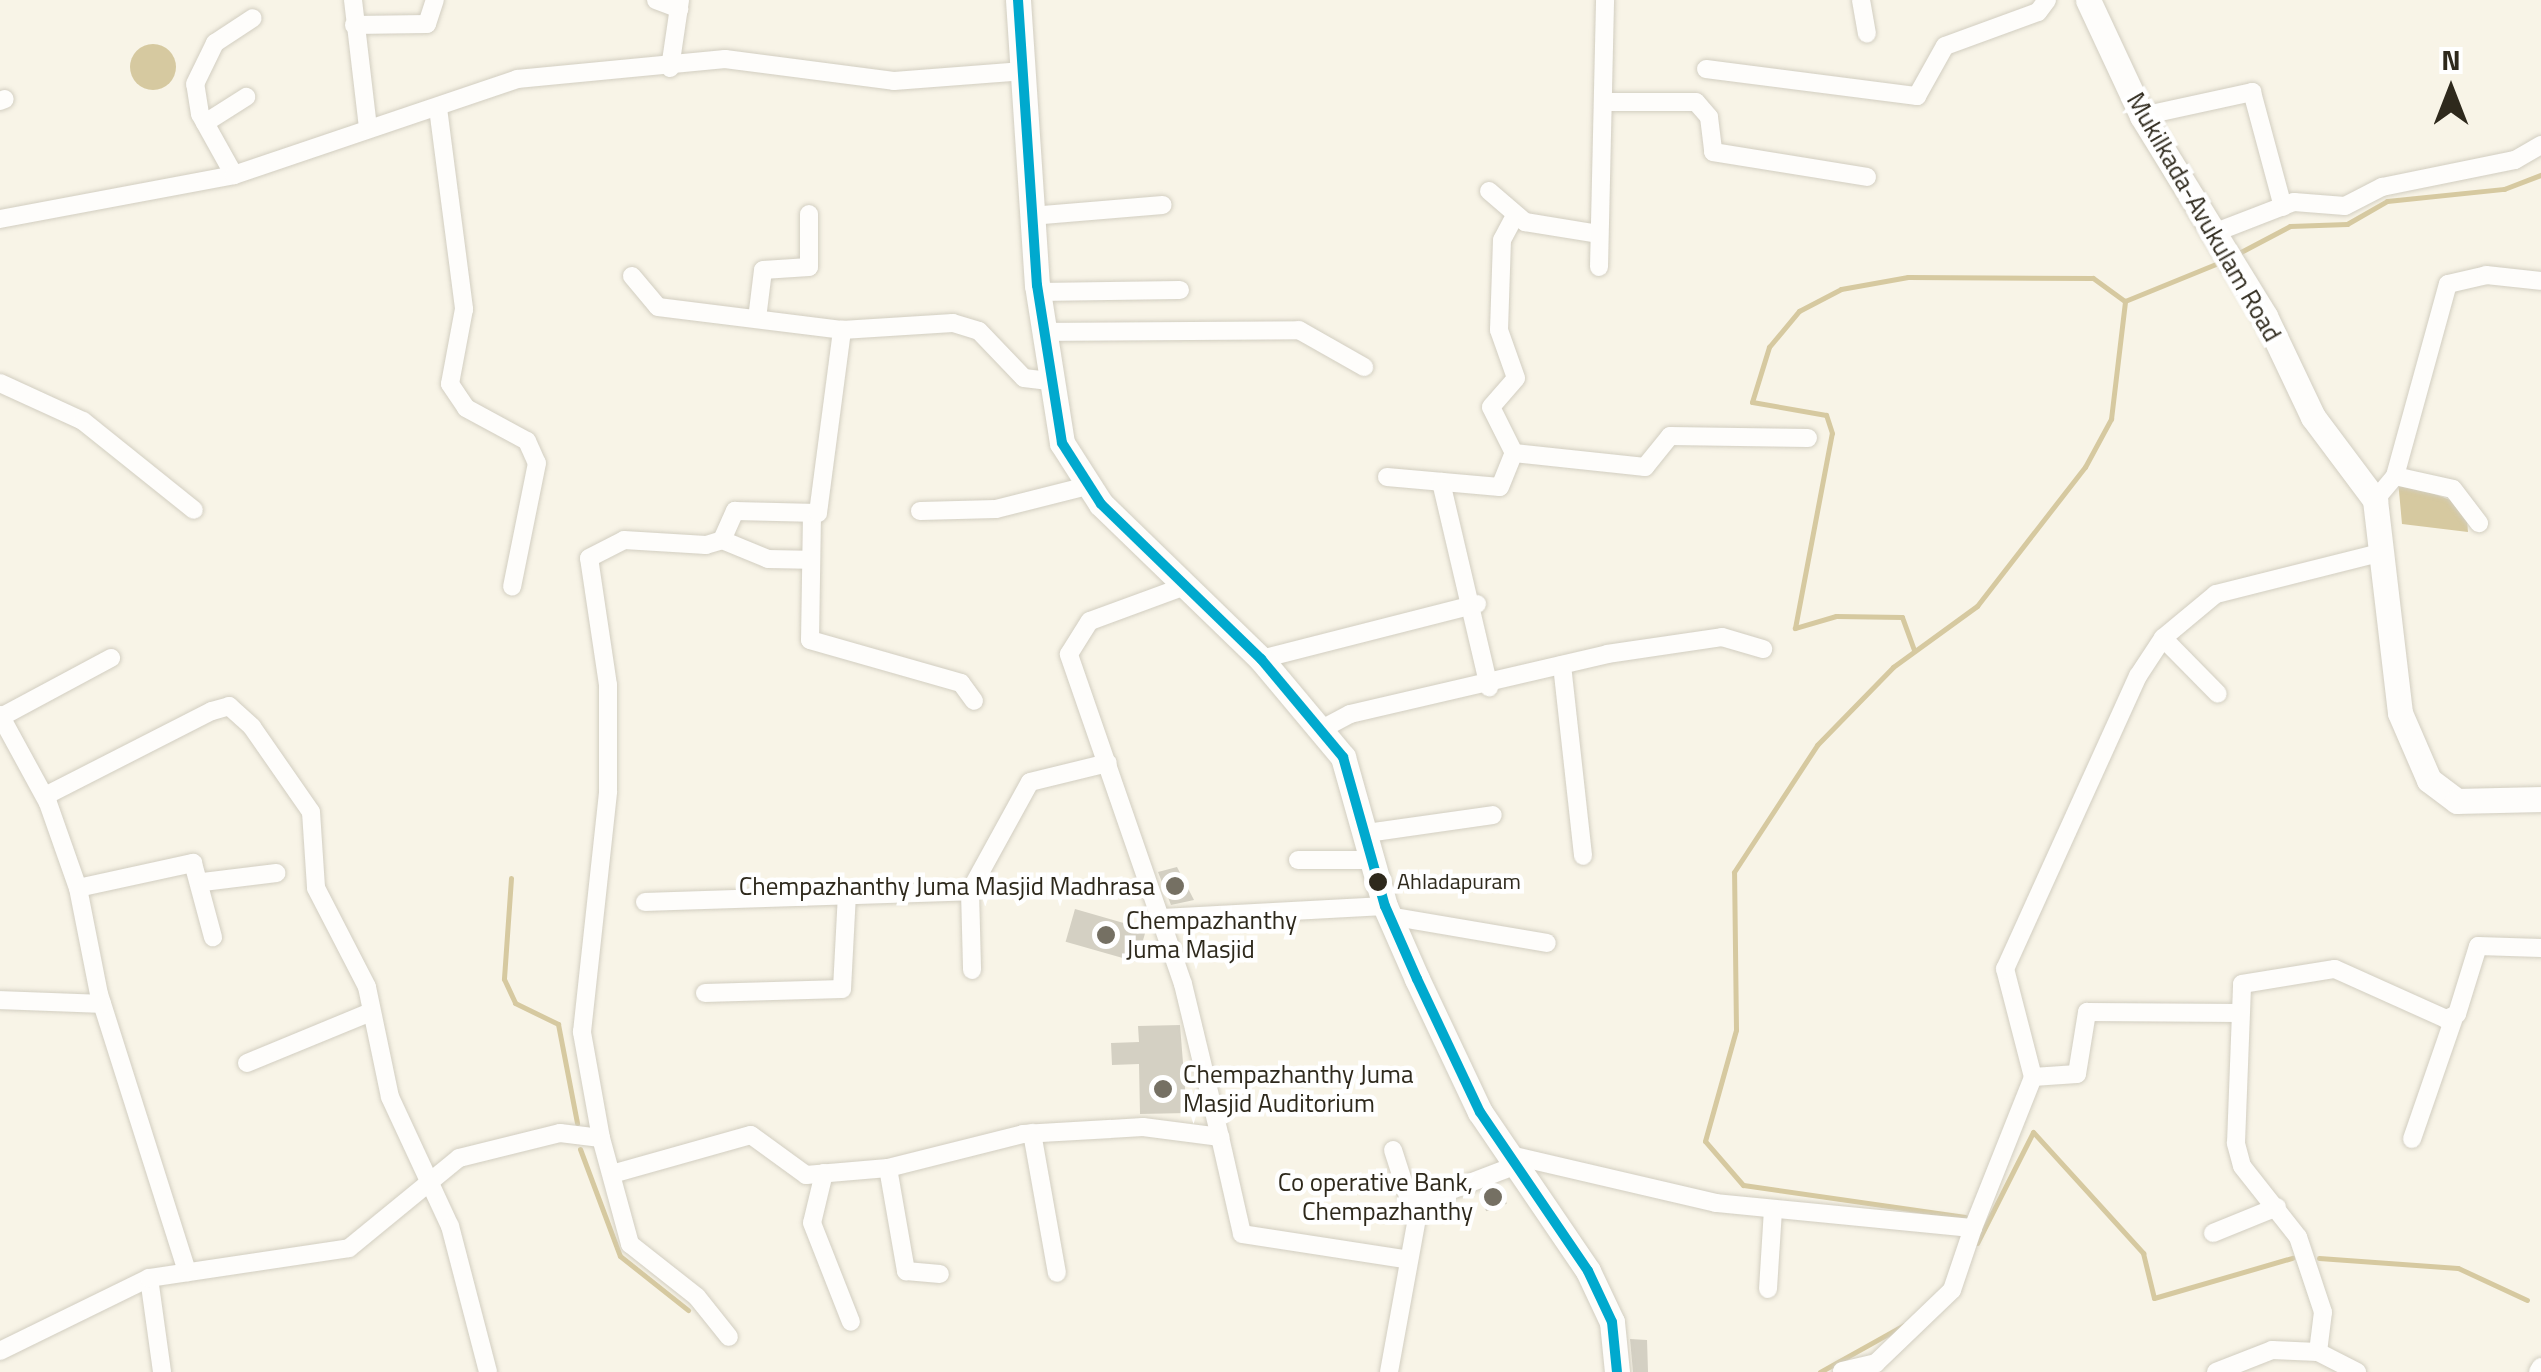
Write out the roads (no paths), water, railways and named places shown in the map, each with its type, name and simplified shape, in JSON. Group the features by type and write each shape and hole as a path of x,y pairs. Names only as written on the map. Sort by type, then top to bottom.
{"main road":[{"path":"1018,0 1038,292 1047,381 1062,442 1087,486 1261,659 1320,730 1358,787 1387,911 1510,1160 1588,1271 1612,1322 1618,1372"},
{"name":"Mukilkada-Avukulam Road","path":"2088,0 2142,116 2224,252 2313,417 2367,490"},
{"path":"2367,490 2400,713 2429,780 2457,801 2541,799"}],"street":[{"path":"353,0 368,127"},
{"path":"354,25 427,24 435,0"},
{"path":"656,0 679,5 670,68"},
{"path":"1600,266 1605,0"},
{"path":"1860,0 1866,33"},
{"path":"1706,69 1917,96 1944,46 2038,12 2047,0"},
{"path":"234,175 195,99 199,70 215,43 252,18"},
{"path":"0,219 234,175 516,79 670,68 725,58 894,82 1023,71"},
{"path":"2142,116 2252,92 2282,207"},
{"path":"205,123 246,98"},
{"path":"1604,102 1696,102 1709,117 1713,152 1867,177"},
{"path":"438,108 464,309 450,384 466,408 527,441 537,462 512,588"},
{"path":"2224,252 2282,207 2345,206 2382,187 2515,160 2541,145"},
{"path":"1489,191 1515,216 1598,234"},
{"path":"1031,216 1163,205"},
{"path":"757,318 763,270 809,267 809,214"},
{"path":"1388,476 1500,488 1514,453 1492,407 1516,378 1499,330 1502,240 1515,216"},
{"path":"632,276 658,307 842,330 953,322 979,331 1024,378 1047,381"},
{"path":"2396,476 2448,284 2537,276"},
{"path":"1038,292 1180,290"},
{"path":"722,540 735,511 812,514 822,506 842,330"},
{"path":"1042,332 1299,330 1364,367"},
{"path":"0,383 84,421 194,510"},
{"path":"1514,453 1645,467 1670,436 1808,438"},
{"path":"2367,490 2396,476 2453,489 2479,523"},
{"path":"1441,482 1454,565 1476,604 1489,687"},
{"path":"920,511 996,509 1087,486"},
{"path":"812,514 806,560 810,640 884,654 961,683 974,701"},
{"path":"729,1337 697,1298 630,1244 602,1138 582,1032 608,790 608,684 589,558 624,540 722,540 768,559 806,560"},
{"path":"1842,1371 1876,1363 1952,1290 2034,1077 2004,994 2005,969 2098,749 2164,638 2216,594 2379,553"},
{"path":"1188,585 1078,632 1070,654 1162,918 1242,1234 1404,1259"},
{"path":"1261,659 1476,604"},
{"path":"1320,730 1350,714 1489,687 1562,665 1722,637 1763,648"},
{"path":"2164,638 2218,694"},
{"path":"111,658 1,716 45,796 78,888 102,1004 187,1272"},
{"path":"1562,665 1583,856"},
{"path":"45,796 229,706 310,812 316,888 367,986 366,1014 396,1117 462,1259 488,1372"},
{"path":"972,970 970,891 1030,782 1108,763"},
{"path":"1367,834 1493,815"},
{"path":"78,888 180,860 193,862 202,882 213,936"},
{"path":"1298,860 1373,860"},
{"path":"202,882 276,874"},
{"path":"645,902 970,891"},
{"path":"705,994 842,988 847,895"},
{"path":"1162,918 1387,911 1548,943"},
{"path":"2412,1139 2478,946 2541,948"},
{"path":"2318,1352 2324,1312 2277,1208 2242,1166 2236,1143 2240,1013 2250,977 2316,966 2433,1018 2454,1018"},
{"path":"0,1000 102,1004"},
{"path":"2034,1077 2077,1074 2087,1012 2240,1013"},
{"path":"247,1063 366,1014"},
{"path":"612,1174 751,1135 806,1175 888,1168 1032,1133 1143,1127 1220,1137"},
{"path":"1032,1133 1057,1273"},
{"path":"0,1351 149,1278 349,1248 459,1158 512,1138 602,1138"},
{"path":"1394,1150 1414,1214"},
{"path":"1389,1372 1414,1214 1433,1191 1510,1160 1773,1209 1973,1228"},
{"path":"888,1168 906,1271 940,1274"},
{"path":"824,1173 812,1224 850,1322"},
{"path":"2213,1233 2277,1208"},
{"path":"1768,1290 1773,1209"},
{"path":"149,1278 162,1372"},
{"path":"2216,1372 2272,1350 2318,1352 2357,1372"}],"waterway":[{"path":"2237,254 2290,226 2347,224 2387,201 2504,189 2541,175"},
{"path":"1965,1217 1743,1185 1705,1141 1736,1030 1734,872 1817,745 1893,667 1977,606 2085,467 2111,419 2125,301 2223,261"},
{"path":"1914,650 1902,617 1836,616 1795,628 1832,433 1826,415 1752,402 1769,347 1799,311 1841,289 1908,277 2093,278 2125,301"},
{"path":"511,878 504,979 515,1003 558,1024 577,1123"},
{"path":"1977,1243 2033,1132 2143,1253 2154,1298 2292,1258"},
{"path":"580,1149 620,1256 688,1310"},
{"path":"2319,1258 2458,1268 2527,1300"},
{"path":"1820,1372 1904,1325"}],"place":[{"name":"Ahladapuram","path":"1378,882"},
{"name":"Chempazhanthy Juma Masjid Madhrasa","path":"1175,886"},
{"name":"Chempazhanthy Juma Masjid","path":"1106,935"},
{"name":"Chempazhanthy Juma Masjid Auditorium","path":"1163,1089"},
{"name":"Co operative Bank, Chempazhanthy","path":"1493,1197"}]}
